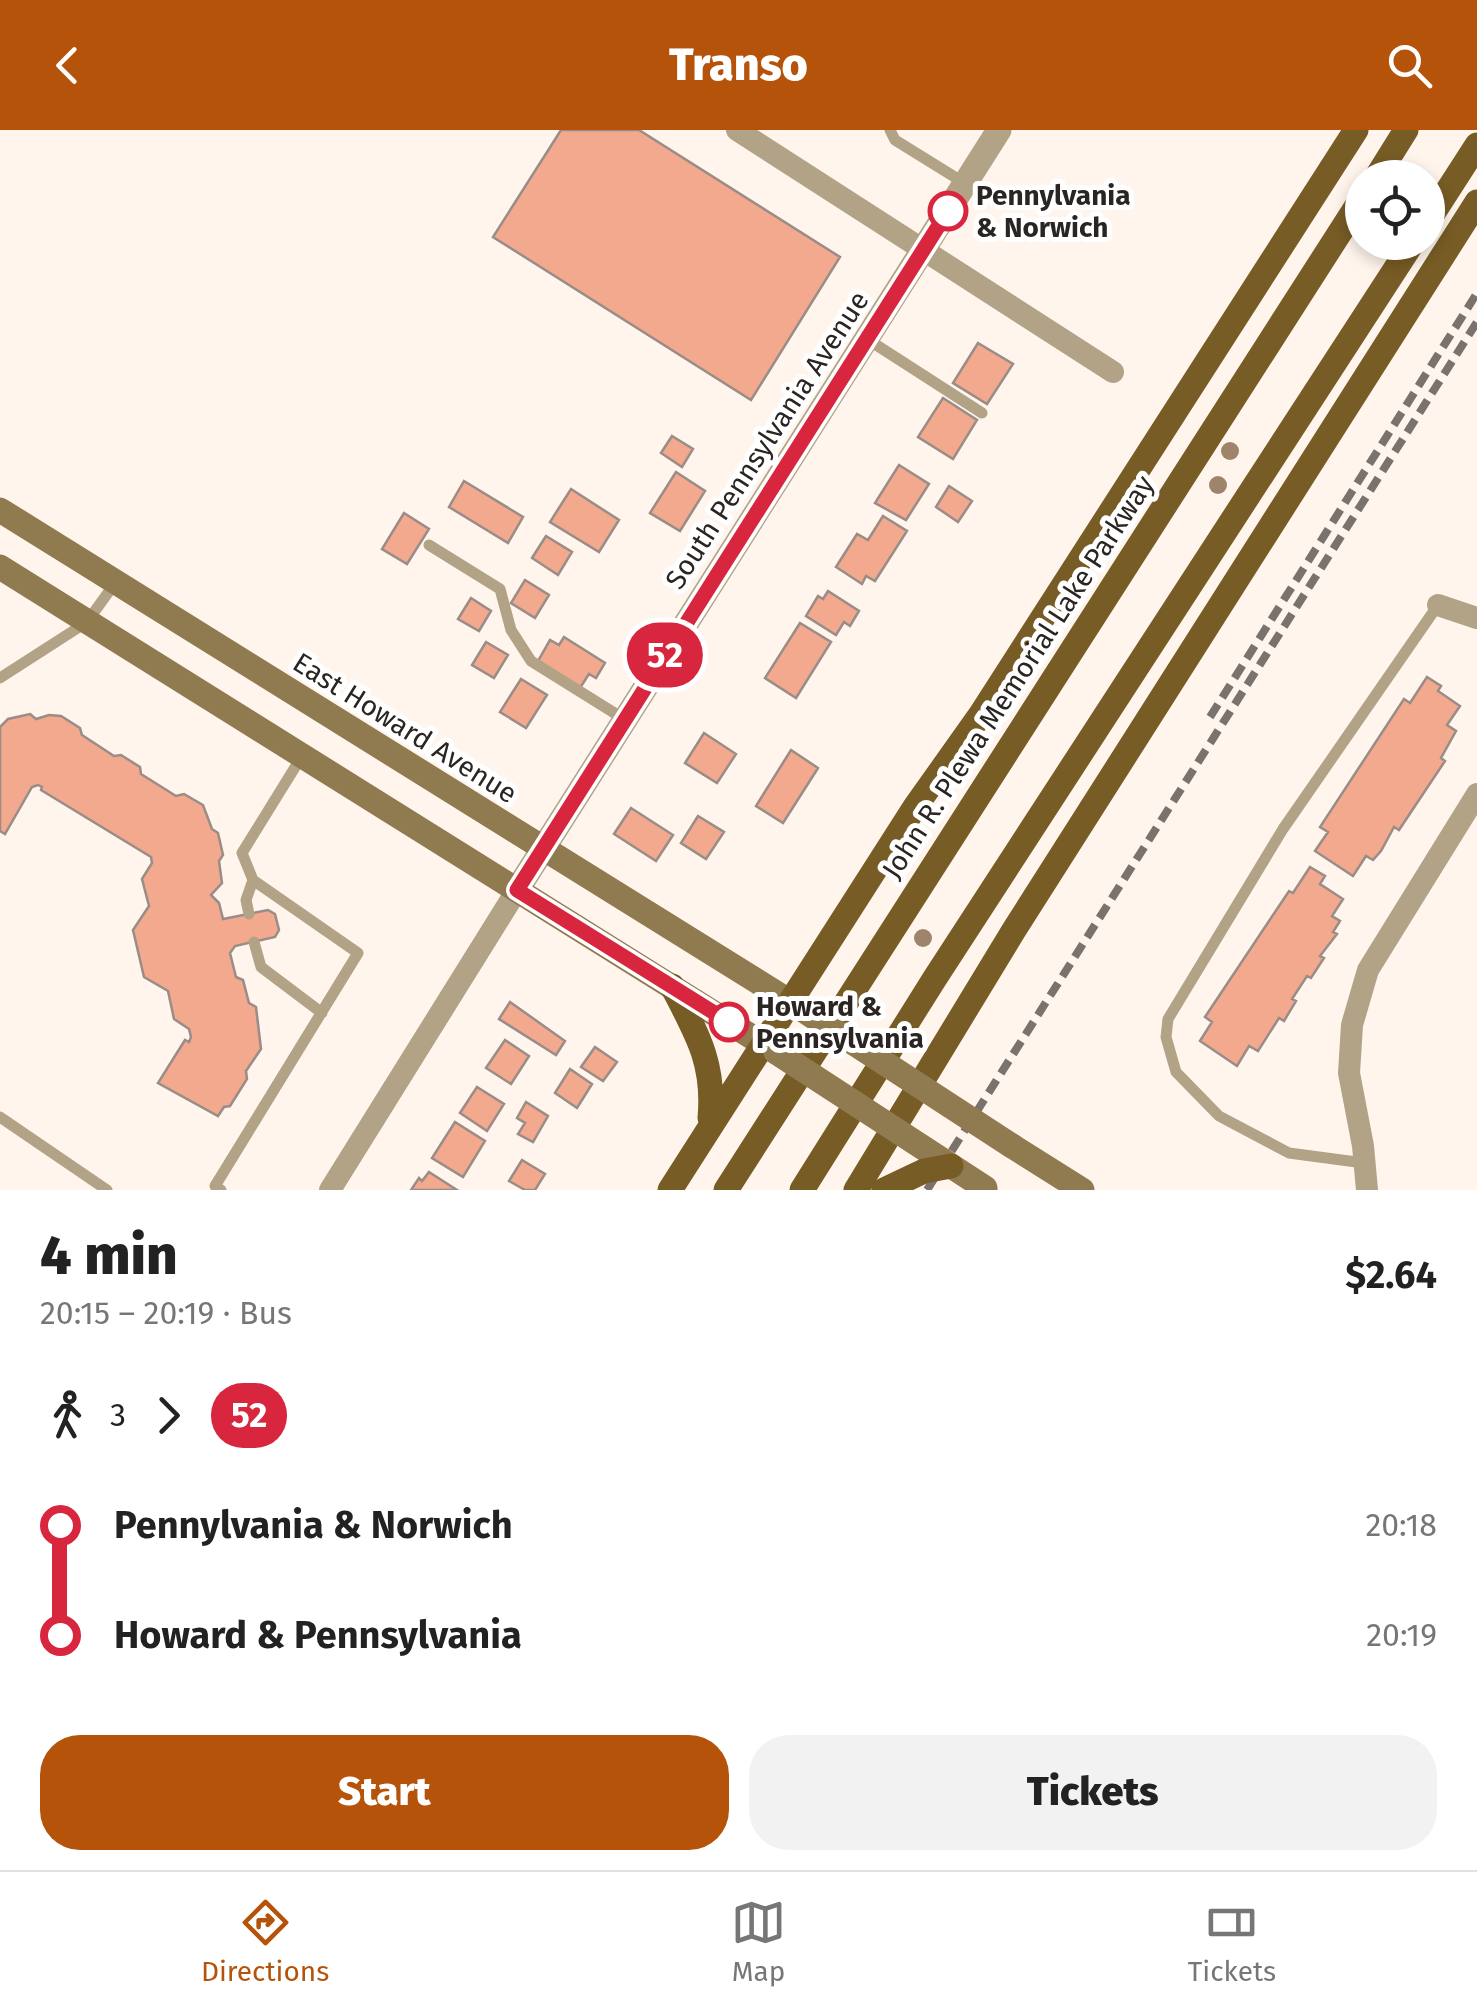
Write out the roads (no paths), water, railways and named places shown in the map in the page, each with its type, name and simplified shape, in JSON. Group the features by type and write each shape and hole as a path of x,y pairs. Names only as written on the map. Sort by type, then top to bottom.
{"main road":[{"path":"670,1190 710,1125 769,1048 916,806 992,697 1356,130"},
{"path":"1387,160 1406,130"},
{"path":"1445,195 1477,145"},
{"path":"856,1190 1477,202"},
{"name":"John R. Plewa Memorial Lake Parkway","path":"726,1190 1345,225"},
{"path":"802,1190 935,978 1402,260"},
{"name":"East Howard Avenue","path":"0,510 795,1005 1082,1190"},
{"path":"0,567 672,986 987,1189"},
{"path":"672,986 709,1065 713,1086 710,1125"},
{"path":"884,1190 924,1171 952,1166"}],"street":[{"name":"South Pennsylvania Avenue","path":"330,1190 624,719 1000,130"},
{"path":"753,134 1113,372"},
{"path":"1438,605 1477,618"},
{"path":"1367,1190 1349,1073 1358,996 1368,970 1477,794"}],"lane":[{"path":"890,130 895,140 966,184"},
{"path":"867,339 982,413"},
{"path":"430,545 500,589 512,630 532,662 624,719"},
{"path":"0,678 88,622 115,583"},
{"path":"1365,1163 1289,1153 1219,1116 1176,1072 1166,1038 1168,1019 1283,829 1438,605"},
{"path":"216,1189 358,953 252,880 242,852 302,756"},
{"path":"248,914 246,900 252,880"},
{"path":"254,942 260,967 322,1013"},
{"path":"0,1117 107,1190"}],"railway":[{"path":"1210,717 1477,293"},
{"path":"927,1190 1477,322"}],"place":[{"name":"Pennylvania & Norwich","path":"948,211"},
{"name":"Howard & Pennsylvania","path":"729,1022"}]}
